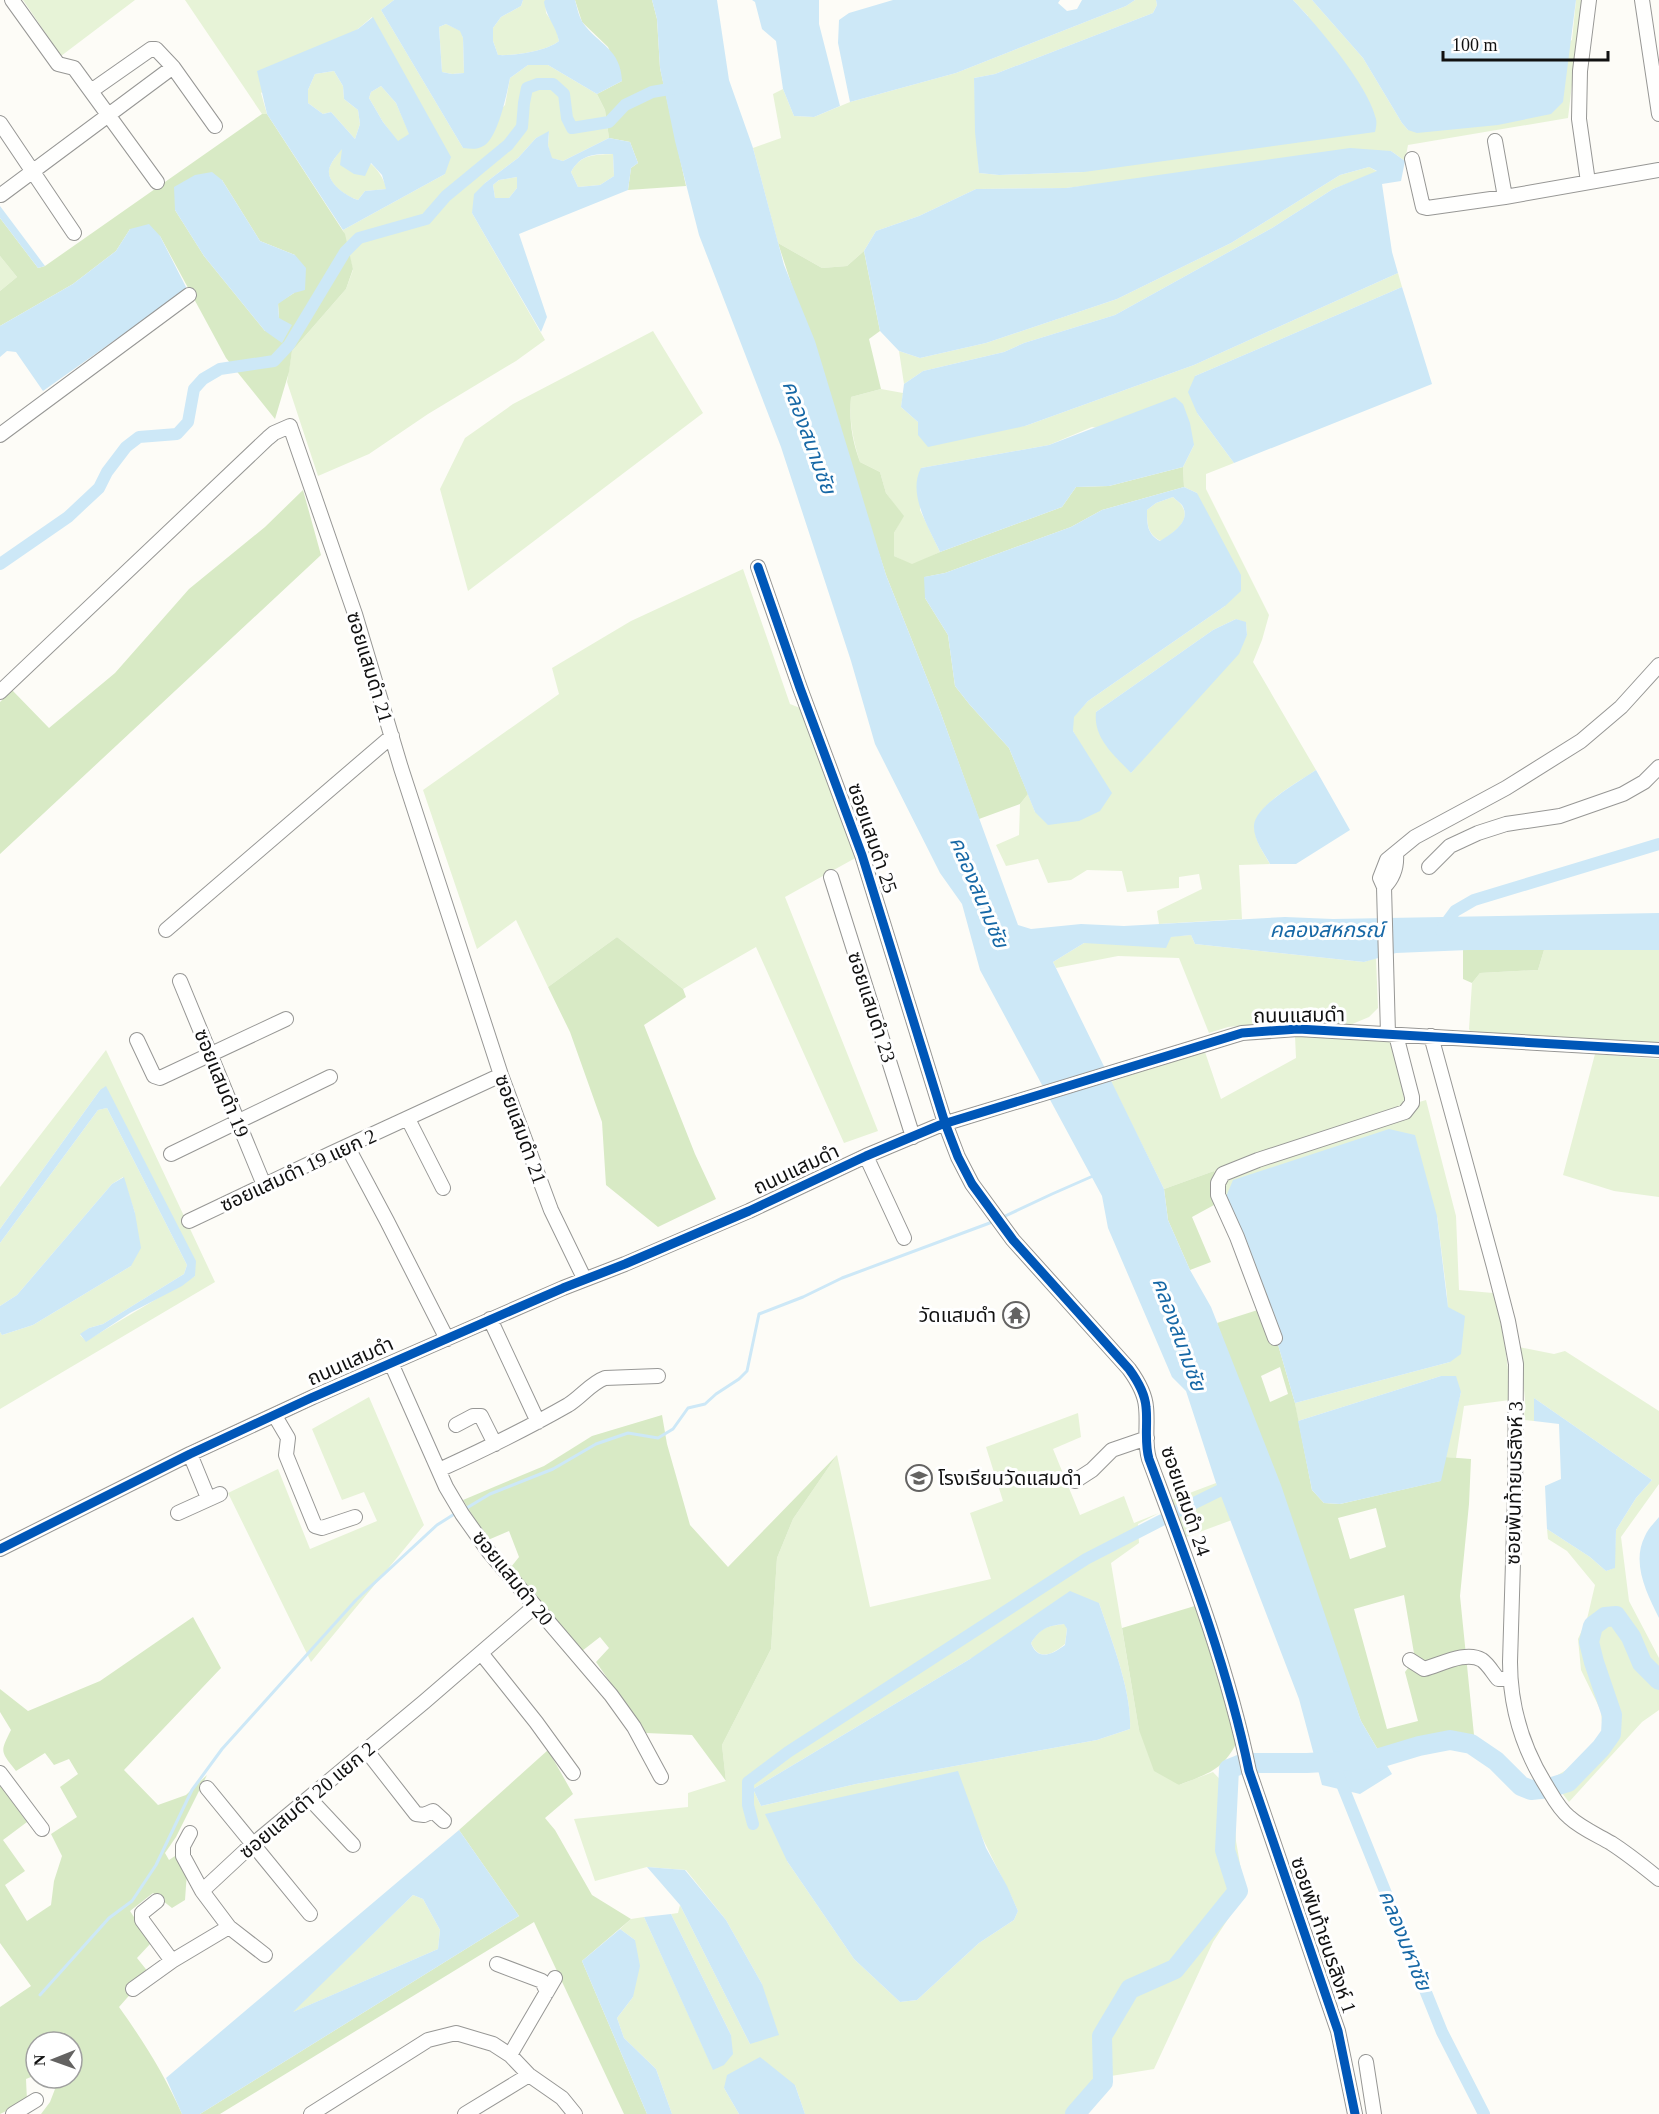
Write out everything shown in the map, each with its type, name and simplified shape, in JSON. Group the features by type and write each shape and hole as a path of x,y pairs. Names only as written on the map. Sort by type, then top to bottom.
{"street":[{"path":"12,0 58,64 74,68 157,182"},
{"path":"1588,183 1579,119 1580,71 1589,0"},
{"path":"1642,0 1659,114"},
{"path":"92,91 151,49 156,49 173,67 215,126"},
{"path":"1,195 173,67"},
{"path":"0,123 74,233"},
{"path":"1496,141 1505,197"},
{"path":"1412,159 1423,207 1427,208 1659,170"},
{"path":"0,435 189,295"},
{"name":"ซอยแสมดำ 21","path":"0,692 274,433 290,426 355,614 501,1076 551,1210 584,1278"},
{"name":"ซอยแสมดำ 25","path":"758,567 862,855 945,1123"},
{"path":"1275,1338 1237,1237 1218,1195 1218,1183 1222,1174 1405,1112 1412,1103 1392,1034 1386,963 1384,887 1390,881 1396,863 1396,854 1415,837 1506,788 1581,741 1621,707 1659,665"},
{"path":"166,930 392,736"},
{"path":"1429,867 1450,846 1478,833 1506,824 1560,816 1605,801 1644,782 1659,767"},
{"name":"ซอยแสมดำ 23","path":"831,877 913,1137"},
{"name":"ซอยแสมดำ 19","path":"180,981 264,1185"},
{"path":"137,1040 154,1076 160,1078 286,1018"},
{"name":"ถนนแสมดำ","path":"0,1549 190,1454 584,1278 625,1264 749,1211 866,1156 945,1123 1247,1032 1298,1029 1659,1050"},
{"name":"ซอยพันท้ายนรสิงห์ 3","path":"1431,1036 1500,1288 1516,1364 1510,1679 1516,1718 1524,1744 1557,1804 1575,1821 1629,1854 1659,1879"},
{"name":"ซอยแสมดำ 19 แยก 2","path":"189,1221 501,1076"},
{"path":"171,1154 330,1077"},
{"path":"408,1119 443,1188"},
{"name":"ซอยแสมดำ 24","path":"945,1123 962,1166 972,1184 1013,1240 1116,1354 1138,1382 1146,1406 1149,1459 1198,1593 1242,1738 1249,1771"},
{"path":"347,1146 447,1339"},
{"path":"866,1156 904,1238"},
{"path":"490,1320 538,1422"},
{"name":"ซอยแสมดำ 20","path":"392,1363 439,1470 459,1509 489,1552 611,1695 634,1727 661,1777"},
{"path":"439,1470 538,1422 575,1400 598,1380 658,1376"},
{"path":"275,1416 288,1438 286,1455 315,1526 322,1528 355,1517"},
{"path":"456,1425 473,1416 481,1416 495,1444"},
{"path":"1075,1481 1092,1470 1112,1450 1147,1438"},
{"path":"178,1513 214,1496 190,1454"},
{"name":"ซอยแสมดำ 20 แยก 2","path":"202,1891 534,1607"},
{"path":"481,1653 573,1773"},
{"path":"1410,1660 1424,1669 1474,1657 1483,1660 1498,1679 1510,1679"},
{"path":"366,1750 416,1814 424,1815 433,1812 444,1821"},
{"name":"ซอยพันท้ายนรสิงห์ 1","path":"1249,1771 1338,2031 1355,2114"},
{"path":"0,1773 42,1829"},
{"path":"207,1788 309,1914"},
{"path":"309,1798 352,1845"},
{"path":"190,1833 182,1850 183,1856 202,1891 230,1927 265,1955"},
{"path":"157,1900 142,1913 142,1920 172,1961"},
{"path":"134,1989 172,1961 230,1927"},
{"path":"497,1964 542,1981 547,1992"},
{"path":"510,2055 555,1978"},
{"path":"311,2114 428,2040 456,2033 493,2044 510,2055 529,2075 562,2098 574,2114"},
{"path":"1366,2062 1374,2114"},
{"path":"465,2114 529,2075"},
{"path":"14,2114 36,2100"}],"green space":[{"path":"23,0 135,0 61,56"},
{"path":"185,0 394,0 381,10 463,148 505,105 510,78 528,65 548,65 597,94 605,110 609,138 563,161 551,158 548,145 549,132 536,138 518,158 485,183 472,213 545,340 516,361 428,414 369,454 318,476 287,382 292,351 346,289 353,270 343,230 445,174 372,17 358,29 261,93 267,114 262,114"},
{"path":"523,0 545,0 546,13 556,28 559,41 547,48 530,52 498,55 493,41 493,28 501,17 521,6"},
{"path":"575,0 652,0 657,19 660,68 686,186 628,190 631,168 638,163 630,142 609,138 605,110 597,94 622,81 608,47 582,22"},
{"path":"1135,0 1156,0 1157,5 1153,13 995,74 974,78 979,173 999,175 1084,172 1308,16 1293,0 1312,0 1363,58 1408,130 1572,40 1576,0 1582,0 1568,118 1408,145 1405,161 1391,151 1066,188 976,189 919,216 876,231 864,251 847,266 822,268 778,243 753,148 781,138 773,94 783,89 794,116 814,117 850,102 956,73 1126,6"},
{"path":"446,24 461,31 464,73 442,72 439,27"},
{"path":"334,71 343,86 344,99 358,110 360,124 355,139 331,112 323,114 308,103 308,90 315,74"},
{"path":"381,86 396,103 410,135 398,142 369,98 371,92"},
{"path":"262,114 267,114 345,234 353,269 346,289 292,351 289,372 275,419 226,358 160,236 130,229 116,251 73,284 0,326 0,291 17,277 0,256 0,218 38,268 45,266","holes":["222,180 260,241 295,255 294,293 278,303 279,318 265,331 204,256 175,210"]},
{"path":"342,148 370,163 379,173 387,189 365,191 358,200 338,189 331,179 329,169"},
{"path":"613,154 614,176 600,185 578,187 571,172 579,162 594,155"},
{"path":"1369,167 1378,172 1333,189 1272,228 1115,315 1024,343 1004,352 923,371 904,384 899,351 920,358 986,343 1117,299 1231,243 1340,175"},
{"path":"517,177 517,188 509,198 495,198 493,185 499,180"},
{"path":"778,243 822,268 847,266 864,251 880,331 869,339 881,389 851,397 850,414 853,438 860,462 880,472 886,493 904,516 894,533 894,556 912,564 1062,507 1076,487 1109,486 1183,467 1184,487 1102,510 1071,527 945,573 925,577 925,598 948,635 955,686 1009,748 1028,794 1020,804 979,819 940,711 886,575"},
{"path":"0,256 17,277 0,291"},
{"path":"1398,273 1402,287 1195,376 1197,413 1234,463 1206,474 1206,489 1269,615 1253,662 1316,770 1280,794 1257,817 1256,835 1270,864 1239,865 1242,919 1159,924 1157,911 1202,889 1199,874 1179,877 1179,888 1127,892 1122,871 1087,870 1071,880 1048,883 1038,859 1006,866 996,845 1019,835 1020,804 1028,794 1035,812 1085,753 1073,731 1073,717 1088,701 1225,606 1197,493 1184,487 1183,467 1194,445 1092,427 1049,445 921,468 920,510 940,552 912,565 894,556 894,533 903,516 886,493 880,472 860,462 852,430 851,397 881,389 903,393 901,407 918,422 918,435 1025,426 1194,365","holes":["1236,619 1246,623 1247,635 1131,773 1096,712 1213,630"]},
{"path":"653,331 703,413 468,591 440,489 465,438 513,404"},
{"path":"303,490 321,555 0,854 0,702 12,690 49,728 115,673 189,589 265,527"},
{"path":"1173,497 1182,507 1185,513 1184,518 1178,528 1161,541 1153,535 1149,528 1147,510 1156,503"},
{"path":"743,569 790,704 800,708 859,856 785,897 878,1131 844,1143 756,947 683,989 617,937 548,987 516,920 477,949 423,790 559,694 552,668 631,621"},
{"path":"1191,935 1195,944 1364,962 1376,958 1378,1008 1369,1017 1350,1025 1296,1020 1228,1027 1209,1033 1179,958 1118,956 1056,968 1053,962 1084,943"},
{"path":"617,937 683,989 686,997 644,1025 695,1154 716,1199 658,1227 606,1185 602,1122 570,1032 548,987"},
{"path":"1463,950 1544,950 1538,970 1480,973 1472,983 1463,979"},
{"path":"1544,950 1659,950 1659,1045 1471,1033 1469,1029 1472,983 1480,973 1538,970"},
{"path":"1295,1036 1392,1040 1406,1106 1426,1100 1456,1216 1459,1290 1493,1293 1503,1332 1508,1373 1510,1400 1464,1406 1456,1458 1445,1457 1461,1392 1441,1376 1298,1421 1295,1403 1450,1362 1447,1295 1437,1216 1225,1199 1214,1171 1164,1189 1111,1082 1163,1063 1205,1052 1221,1099 1296,1058"},
{"path":"106,1050 215,1282 0,1409 0,1332 2,1335 33,1325 131,1266 135,1213 123,1177 112,1184 17,1295 0,1306 0,1243 98,1110 107,1108 187,1265 184,1274 103,1324 89,1328 80,1335 86,1341 195,1276 100,1090 0,1229 0,1187"},
{"path":"1595,1054 1659,1059 1659,1197 1614,1191 1563,1175"},
{"path":"1214,1171 1225,1199 1192,1217 1211,1262 1190,1270 1168,1220 1164,1189"},
{"path":"1267,1307 1295,1403 1312,1490 1324,1503 1340,1504 1440,1481 1445,1457 1471,1459 1460,1596 1474,1735 1426,1735 1378,1750 1361,1721 1217,1323","holes":["1280,1367 1288,1394 1270,1402 1261,1376","1376,1508 1386,1547 1350,1559 1338,1518","1404,1595 1415,1659 1405,1672 1418,1721 1387,1729 1354,1609"]},
{"path":"1519,1347 1554,1354 1565,1351 1659,1411 1659,1484 1621,1537 1629,1601 1659,1658 1659,1710 1642,1722 1569,1802 1551,1779 1580,1762 1603,1735 1601,1711 1581,1670 1578,1639 1587,1619 1595,1585 1567,1551 1548,1539 1547,1529 1590,1557 1606,1571 1614,1568 1616,1530 1636,1498 1652,1480 1534,1398 1534,1421 1524,1420 1525,1399"},
{"path":"369,1397 424,1525 311,1662 228,1493 278,1469 310,1549 377,1521 364,1492 342,1500 312,1429"},
{"path":"1078,1413 1081,1437 1053,1449 1080,1515 1124,1496 1134,1523 1159,1513 1138,1524 1139,1543 1111,1563 1139,1730 1179,1785 1213,1772 1233,1793 1236,1841 1245,1893 1213,1942 1154,2069 1111,2076 1066,2114 805,2114 795,2085 724,2088 739,2114 672,2114 656,2069 624,2038 617,2018 633,1997 635,1940 620,1929 631,1919 644,1917 713,2069 731,2035 671,1914 678,1913 680,1905 750,2044 762,1984 726,1920 686,1870 647,1867 595,1881 574,1819 688,1807 688,1793 726,1781 722,1745 771,1649 777,1558 793,1519 837,1455 870,1607 991,1579 970,1513 1003,1501 986,1447","holes":["1099,1603 1115,1649 1128,1698 1130,1729 1097,1740 856,1784 761,1806 753,1789 970,1659","973,1816 1018,1911 1014,1920 979,1943 917,2000 900,2002 854,1959 787,1861"]},
{"path":"662,1415 667,1444 690,1525 728,1567 837,1455 793,1519 777,1558 771,1649 722,1745 726,1781 692,1735 646,1733 596,1662 609,1648 600,1637 582,1651 511,1567 519,1557 509,1531 488,1540 463,1500 544,1466 592,1436"},
{"path":"1216,1483 1232,1520 1186,1537 1171,1500"},
{"path":"1198,1605 1239,1738 1222,1764 1179,1785 1154,1771 1139,1730 1122,1628"},
{"path":"193,1617 221,1668 124,1770 158,1805 186,1795 207,1775 176,1837 165,1853 169,1860 175,1856 187,1872 185,1900 172,1908 153,1893 130,1911 151,1943 137,1958 149,1973 119,2007 153,2059 182,2114 41,2114 50,2102 55,2090 84,2090 84,2030 24,2030 24,2090 26,2090 27,2101 0,2114 0,2007 31,1986 0,1943 0,1785 27,1822 3,1840 25,1871 5,1885 27,1921 51,1905 54,1881 62,1856 51,1834 77,1817 60,1787 78,1774 69,1759 54,1765 45,1753 16,1771 3,1751 11,1730 0,1712 0,1689 28,1711 100,1681"},
{"path":"1065,1624 1067,1629 1065,1644 1056,1651 1046,1654 1038,1653 1034,1649 1031,1643 1041,1630"},
{"path":"548,1750 573,1794 545,1818 555,1830 592,1895 631,1919 582,1961 647,2114 624,2114 534,1922 220,2114 200,2114 519,1916 459,1830"},
{"path":"413,1895 423,1899 440,1930 438,1949 291,2013"}],"water":[{"path":"394,0 523,0 521,6 501,17 493,28 493,41 498,55 505,55 521,54 554,45 559,41 544,2 545,0 575,0 583,23 618,61 622,81 597,94 548,65 528,65 510,78 501,114 490,140 480,148 463,148 381,10","holes":["446,24 460,31 463,38 464,73 442,72 439,27"]},
{"path":"652,0 717,0 729,80 753,148 784,265 815,341 886,575 940,711 1018,925 1031,929 1081,924 1124,926 1285,917 1333,919 1659,913 1659,950 1468,950 1396,953 1364,962 1195,944 1191,935 1171,937 1166,948 1084,943 1053,962 1164,1189 1168,1220 1190,1270 1211,1307 1281,1485 1361,1721 1392,1774 1360,1794 1322,1785 1299,1699 1216,1483 1186,1391 1172,1377 1108,1228 1102,1196 980,970 962,904 940,873 875,744 851,661 781,447 699,235 675,141 660,68 657,19"},
{"path":"752,0 819,0 819,24 840,106 814,117 794,116 783,89 776,41 762,29 755,2"},
{"path":"893,0 1060,0 1058,3 1067,11 1077,9 1082,0 1135,0 1126,6 956,73 850,102 838,43 839,20 849,13"},
{"path":"1156,0 1293,0 1353,73 1371,105 1376,119 1375,132 1084,172 999,175 979,173 975,132 974,78 995,74 1153,13 1157,5"},
{"path":"1312,0 1576,0 1563,102 1551,114 1498,125 1417,133 1408,130 1363,58"},
{"path":"373,17 451,157 445,174 343,230 267,114 257,71 358,29","holes":["334,71 343,86 344,99 358,110 360,124 355,139 331,112 323,114 308,103 308,90 315,74","381,86 396,103 409,134 398,141 383,122 369,98 371,92","342,149 340,165 354,174 365,176 371,163 382,175 386,189 365,191 358,200 349,196 331,180 329,170"]},
{"path":"549,131 548,145 552,158 563,161 609,138 630,142 638,163 631,168 628,190 519,234 547,317 541,332 472,213 474,194 518,158 536,138","holes":["613,154 614,176 600,185 578,187 571,172 579,162 589,156","517,177 517,188 509,198 495,198 493,185 499,180"]},
{"path":"1350,148 1391,151 1405,161 1401,181 1382,184 1392,252 1398,273 1194,365 1025,426 928,447 918,435 918,422 901,407 904,384 923,371 1004,352 1024,343 1115,315 1272,228 1333,189 1377,171 1369,167 1340,175 1231,243 1117,299 986,343 920,358 899,351 880,331 864,251 876,231 919,216 976,189 1066,188"},
{"path":"212,172 222,180 260,241 295,255 306,268 305,290 294,293 278,304 279,318 292,325 282,343 265,331 204,256 175,210 174,187 195,175"},
{"path":"0,206 45,266 38,268 0,218"},
{"path":"149,224 160,236 187,289 43,391 16,352 7,351 0,357 0,326 73,284 116,251 130,229"},
{"path":"1402,287 1432,384 1234,463 1197,413 1188,392 1195,376"},
{"path":"1175,397 1183,404 1190,423 1194,445 1183,467 1109,486 1076,487 1062,507 940,552 925,522 918,500 917,478 921,468 1049,445"},
{"path":"1184,487 1197,493 1241,575 1241,591 1225,606 1088,701 1074,717 1073,731 1112,793 1100,811 1079,821 1048,825 1035,812 1009,748 955,686 948,635 925,598 924,577 945,573 1071,527 1102,510","holes":["1173,497 1183,507 1184,518 1178,527 1160,541 1152,535 1149,528 1147,510 1156,503"]},
{"path":"1236,619 1246,622 1247,635 1239,654 1131,773 1101,738 1096,712 1213,630"},
{"path":"1316,770 1350,830 1296,864 1270,864 1255,835 1254,825 1257,817 1280,794"},
{"path":"106,1086 196,1261 195,1276 182,1286 130,1313 86,1342 80,1334 89,1328 103,1324 184,1274 187,1265 107,1108 98,1110 0,1243 0,1229 100,1090"},
{"path":"1389,1129 1415,1135 1437,1216 1448,1307 1465,1316 1461,1354 1450,1362 1295,1403 1267,1307 1225,1199 1233,1180"},
{"path":"124,1177 135,1213 141,1248 131,1266 33,1325 2,1335 0,1306 17,1295 112,1184"},
{"path":"1441,1376 1456,1376 1461,1392 1441,1481 1340,1504 1324,1503 1312,1490 1298,1421"},
{"path":"1534,1398 1652,1480 1636,1498 1616,1530 1615,1568 1606,1571 1590,1557 1547,1529 1545,1486 1561,1479 1559,1424 1534,1421"},
{"path":"1659,1517 1659,1618 1642,1578 1640,1557 1645,1536"},
{"path":"1070,1591 1099,1603 1115,1649 1128,1698 1130,1729 1097,1740 856,1784 761,1806 753,1789 970,1659","holes":["1064,1624 1067,1629 1065,1645 1051,1653 1038,1653 1031,1643 1041,1631 1049,1627"]},
{"path":"958,1771 986,1848 1018,1911 1014,1920 979,1943 917,2000 900,2002 854,1959 787,1861 765,1814"},
{"path":"459,1830 519,1916 200,2114 182,2114 166,2078","holes":["413,1895 423,1899 440,1930 438,1949 293,2012"]},
{"path":"647,1867 685,1870 726,1920 762,1984 779,2035 750,2044 680,1905"},
{"path":"671,1914 731,2035 733,2054 724,2065 713,2070 644,1917"},
{"path":"620,1929 635,1940 640,1966 633,1997 617,2018 624,2038 656,2069 672,2114 647,2114 582,1961"},
{"path":"760,2057 795,2085 805,2114 739,2114 724,2088 727,2075"}],"waterway":[{"path":"0,564 68,517 99,488 107,472 126,447 139,437 177,434 188,422 194,389 203,379 220,369 274,361 289,345 345,252 359,238 426,219 446,196 508,145 522,127 527,88 538,84 553,84 564,94 567,118 572,128 609,122 625,105 652,92 681,87"},
{"path":"1441,930 1455,911 1474,900 1659,844"},
{"path":"1001,1218 1093,1176"},
{"path":"465,1509 490,1494 553,1469 596,1444 628,1433 658,1438 673,1429 688,1408 705,1404 747,1371 759,1314 803,1297 842,1278 995,1221"},
{"path":"1178,1511 1233,1484"},
{"path":"40,1995 109,1918 132,1901 156,1865 192,1790 222,1749 356,1600 437,1525 456,1513"},
{"path":"753,1824 748,1805 748,1782 788,1752 1086,1559 1162,1520"},
{"path":"1075,2114 1103,2082 1102,2036 1130,1989 1175,1969 1238,1891 1225,1850 1229,1769 1244,1763 1307,1763 1376,1759 1419,1746 1450,1740 1471,1744 1496,1761 1521,1786 1531,1790 1549,1788 1568,1782 1601,1748 1611,1734 1612,1715 1589,1642 1593,1626 1605,1617 1616,1616 1631,1637 1642,1663 1659,1680"},
{"name":"คลองมหาชัย","path":"1339,1777 1442,2032 1484,2114"}],"cycle path":[{"path":"758,567 862,855 945,1123 958,1157 972,1184 1013,1240 1129,1369 1142,1392 1146,1407 1149,1459 1218,1652 1249,1771 1338,2031 1355,2114"},
{"path":"0,1549 190,1454 313,1397 563,1288 749,1211 866,1156 940,1125 1242,1033 1298,1029 1659,1050"}],"place":[{"name":"วัดแสมดำ","path":"1016,1315"},
{"name":"โรงเรียนวัดแสมดำ","path":"919,1478"}],"water label":[{"name":"คลองสนามชัย","path":"809,437"},
{"name":"คลองสนามชัย","path":"979,892"},
{"name":"คลองสหกรณ์","path":"1327,930"},
{"name":"คลองสนามชัย","path":"1179,1334"}]}
